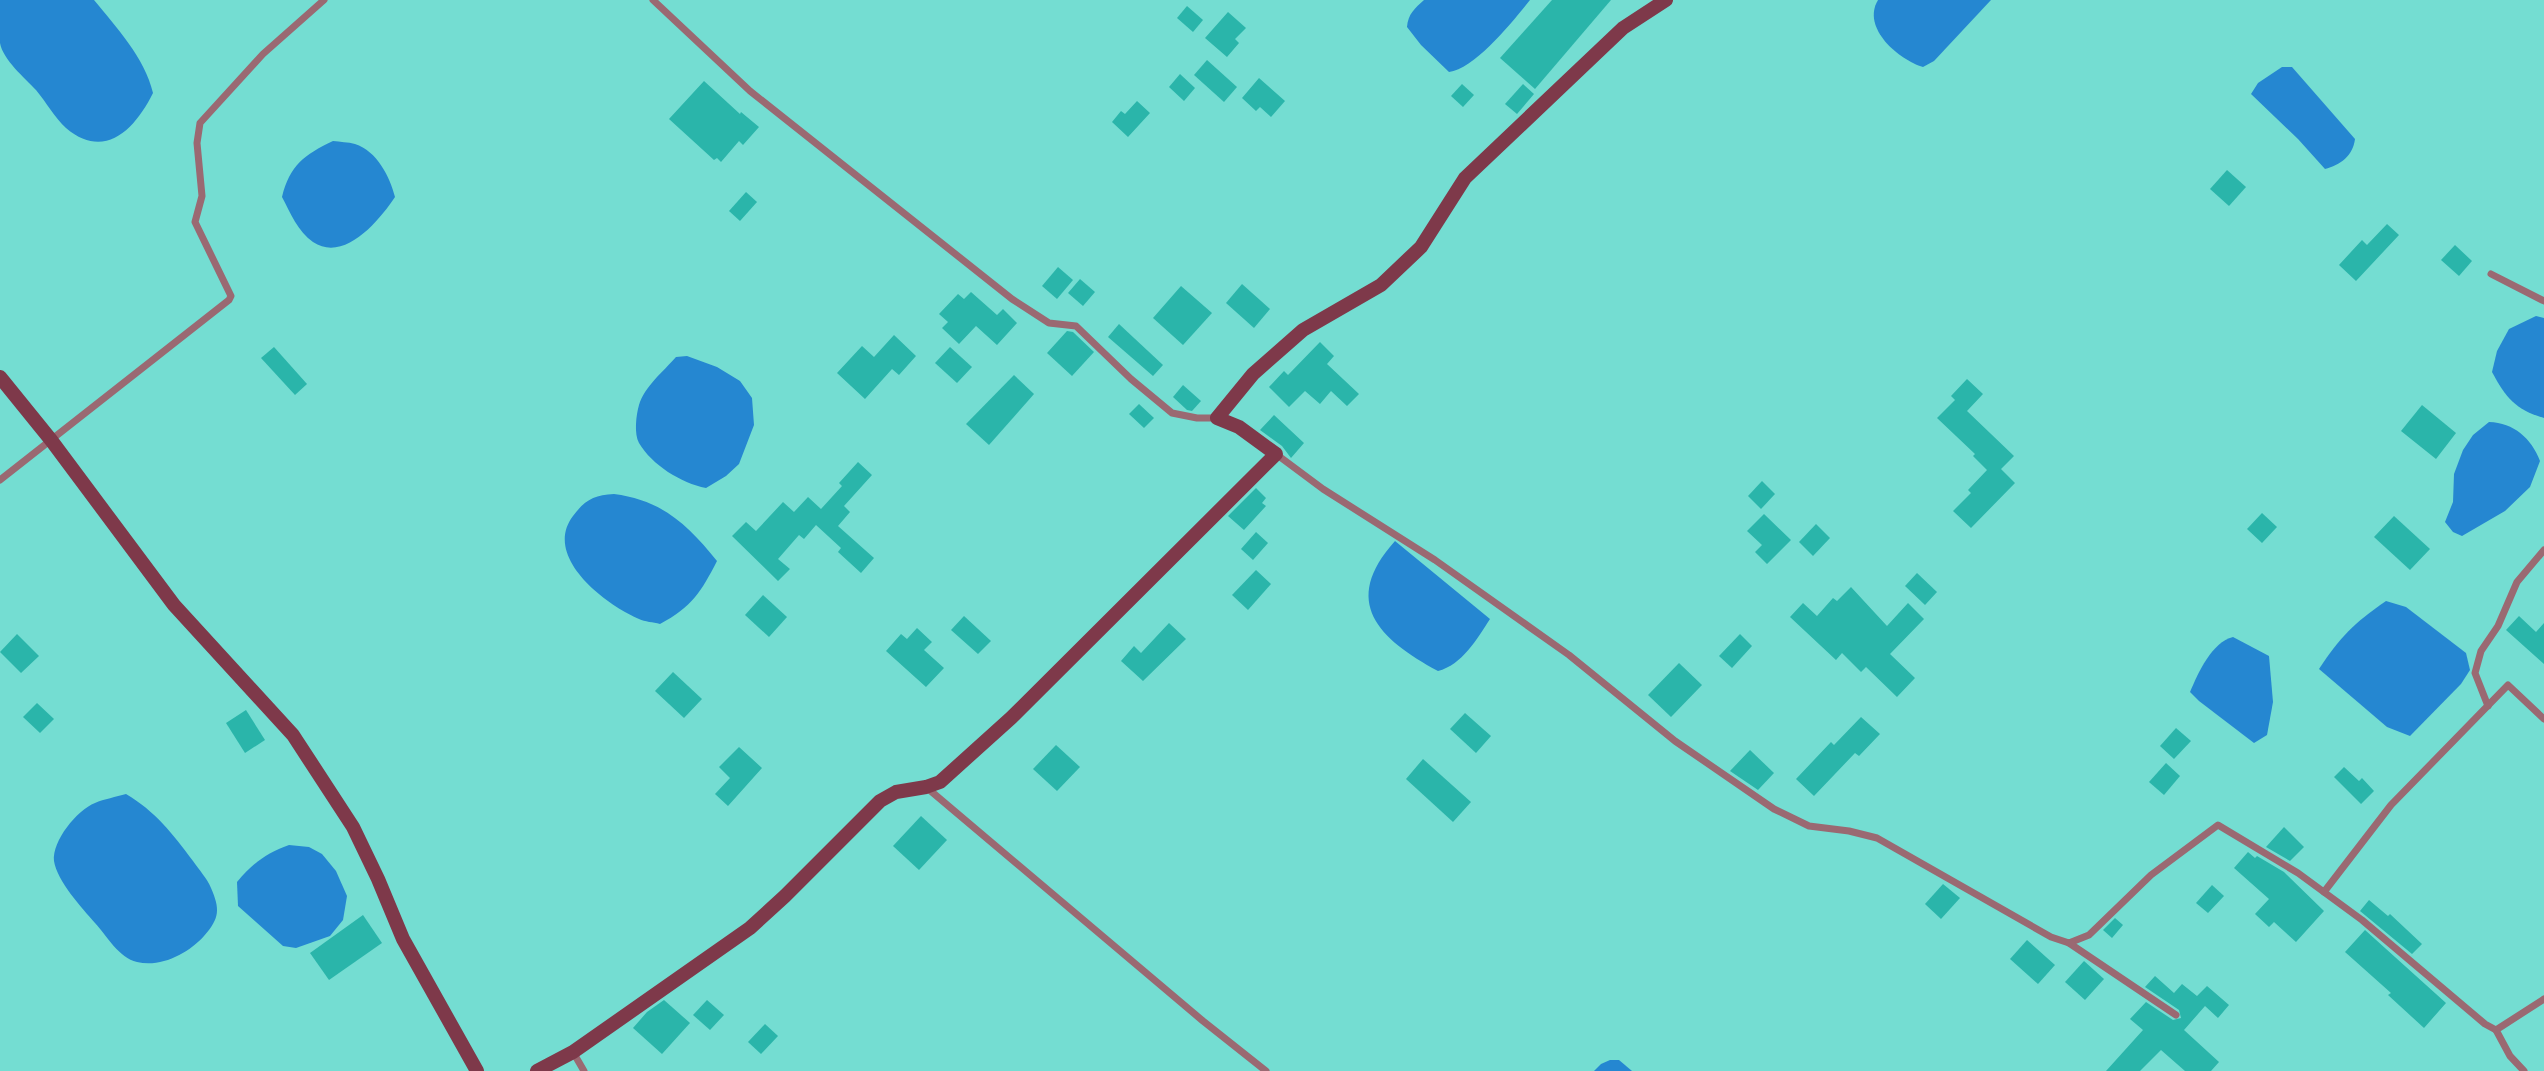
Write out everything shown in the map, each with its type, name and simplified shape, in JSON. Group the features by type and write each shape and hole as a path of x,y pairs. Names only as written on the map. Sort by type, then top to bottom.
{"street":[{"path":"0,480 229,300 231,296 195,222 202,196 197,144 200,124 263,54 324,0"},
{"path":"653,0 750,91 1012,299 1049,323 1076,326 1131,379 1172,413 1197,418 1217,418 1239,426 1323,489 1435,560 1558,647 1675,741 1774,809 1809,826 1877,838 2051,937 2069,943 2176,1015"},
{"path":"1217,418 1253,374 1303,330 1381,285 1421,247 1465,178 1623,28 1666,0"},
{"path":"2491,274 2544,301"},
{"path":"0,377 51,440 174,605 293,735 353,827 403,939 477,1071"},
{"path":"537,1071 573,1052 750,928 880,801 896,792 940,782 1011,718 1276,454"},
{"path":"2488,706 2475,673 2481,651 2498,626 2517,582 2544,550"},
{"path":"2324,892 2391,805 2508,685 2544,719"},
{"path":"926,787 1266,1071"},
{"path":"2069,943 2089,935 2151,875 2218,825 2298,873 2362,919 2485,1024 2496,1030 2510,1056 2524,1071"},
{"path":"2496,1030 2544,999"},
{"path":"573,1052 584,1071"}],"water":[{"path":"0,0 94,0 137,55 153,93 128,129 106,141 94,142 80,137 62,124 2,49"},
{"path":"1424,0 1530,0 1482,53 1459,69 1449,72 1407,27 1410,15"},
{"path":"1878,0 1991,0 1934,61 1923,67 1903,58 1878,32 1874,11"},
{"path":"2282,67 2292,67 2355,139 2349,155 2336,165 2325,169 2251,94 2258,83"},
{"path":"333,141 355,144 370,152 386,173 395,197 380,217 360,236 337,247 325,247 313,242 303,233 282,197 289,177 300,162"},
{"path":"2536,316 2544,318 2544,418 2513,402 2492,372 2497,351 2509,329"},
{"path":"687,356 717,367 740,381 752,398 754,425 739,464 706,488 696,486 659,466 639,443 636,435 638,409 645,392 676,357"},
{"path":"2489,422 2506,425 2520,433 2532,445 2540,461 2530,487 2505,511 2462,536 2453,532 2445,522 2453,502 2454,474 2463,450 2473,435"},
{"path":"614,494 646,502 673,516 717,561 706,582 688,605 660,624 641,620 625,612 595,591 572,563 566,547 566,532 577,511 590,499"},
{"path":"1395,541 1490,619 1462,657 1447,668 1438,671 1417,659 1384,632 1374,617 1369,601 1370,583 1379,563"},
{"path":"2386,601 2406,607 2466,653 2470,670 2461,684 2410,736 2387,727 2319,669 2348,631"},
{"path":"2233,637 2269,656 2273,702 2267,735 2254,743 2190,692 2212,652 2225,640"},
{"path":"126,794 146,808 171,832 207,881 216,902 216,918 204,936 191,948 165,961 137,962 119,951 71,894 54,861 54,853 61,836 81,812 99,802"},
{"path":"289,845 309,847 322,854 336,871 347,896 343,920 330,936 296,948 283,946 238,906 237,882 260,860"},
{"path":"1610,1060 1619,1060 1632,1071 1594,1071"}],"building":[{"path":"1552,0 1611,0 1535,89 1500,58"},
{"path":"1187,6 1203,20 1193,32 1177,18"},
{"path":"1228,12 1246,28 1235,39 1239,43 1227,57 1205,38"},
{"path":"1207,60 1237,87 1224,102 1194,75"},
{"path":"1180,74 1195,88 1184,101 1169,87"},
{"path":"1259,78 1285,101 1271,117 1260,107 1256,111 1242,98"},
{"path":"704,81 740,114 741,112 759,127 743,145 739,141 721,162 717,158 714,160 669,119"},
{"path":"1462,84 1474,95 1463,107 1451,96"},
{"path":"1523,84 1534,94 1517,114 1505,104"},
{"path":"1137,101 1150,113 1128,137 1112,122 1121,111 1125,114"},
{"path":"2227,170 2246,187 2229,206 2210,189"},
{"path":"746,192 757,202 740,221 729,211"},
{"path":"2387,224 2399,235 2356,281 2339,265 2362,240 2367,245"},
{"path":"2455,245 2472,261 2459,276 2441,260"},
{"path":"1058,267 1073,280 1057,299 1042,286"},
{"path":"1080,279 1095,292 1083,306 1068,293"},
{"path":"1242,284 1270,309 1254,328 1226,303"},
{"path":"1181,286 1212,313 1183,345 1153,318"},
{"path":"971,292 997,315 1003,309 1017,323 997,345 976,326 959,344 942,328 948,322 939,314 958,294 964,299"},
{"path":"1119,324 1163,365 1153,376 1108,337"},
{"path":"1067,331 1073,332 1094,352 1072,376 1047,353"},
{"path":"894,335 916,356 899,375 892,369 865,399 837,373 862,346 874,357"},
{"path":"1320,342 1334,356 1327,364 1359,394 1347,406 1331,391 1320,404 1305,391 1289,407 1269,387 1284,371 1288,375"},
{"path":"274,347 307,384 295,395 261,358"},
{"path":"950,347 972,367 957,383 935,363"},
{"path":"1014,375 1034,394 989,445 966,424"},
{"path":"1967,379 1983,394 1967,411 2014,456 2001,469 2015,483 1971,528 1953,511 1971,493 1968,490 1987,470 1973,456 1975,454 1937,418 1955,400 1951,396"},
{"path":"1183,385 1201,401 1192,411 1187,410 1173,397"},
{"path":"1139,404 1154,418 1144,428 1129,414"},
{"path":"2422,405 2456,433 2436,459 2401,431"},
{"path":"1274,415 1304,443 1291,458 1282,446 1260,430"},
{"path":"858,462 872,475 844,506 850,512 838,526 874,558 861,573 838,552 841,548 816,525 804,539 799,535 778,559 790,569 778,581 732,536 746,522 756,531 783,502 794,512 808,497 821,509 842,486 839,483"},
{"path":"1762,481 1775,494 1761,509 1748,496"},
{"path":"1256,488 1266,498 1262,503 1266,506 1244,530 1228,516"},
{"path":"2262,513 2277,527 2262,543 2247,529"},
{"path":"1764,514 1791,540 1767,564 1755,552 1762,545 1747,531"},
{"path":"2394,516 2430,549 2410,570 2374,537"},
{"path":"1816,524 1830,538 1813,556 1799,542"},
{"path":"1256,532 1268,543 1253,560 1241,549"},
{"path":"1256,570 1271,584 1248,610 1232,595"},
{"path":"1917,573 1937,592 1925,605 1905,586"},
{"path":"1851,587 1887,626 1908,603 1924,619 1890,654 1915,678 1897,697 1866,667 1861,672 1842,653 1836,660 1790,617 1803,603 1817,616 1833,598 1837,601"},
{"path":"763,595 787,617 769,637 745,615"},
{"path":"964,616 991,641 978,654 951,630"},
{"path":"2519,616 2536,632 2544,623 2544,664 2506,630"},
{"path":"1169,623 1186,639 1143,681 1121,661 1134,646 1141,653"},
{"path":"917,628 932,642 924,650 944,668 926,687 886,651 901,634 907,639"},
{"path":"17,634 39,656 21,673 0,652"},
{"path":"1740,634 1752,646 1732,668 1719,656"},
{"path":"1679,663 1702,685 1671,717 1648,695"},
{"path":"673,672 702,699 684,718 655,691"},
{"path":"37,703 54,719 40,733 23,717"},
{"path":"246,710 265,740 245,753 226,723"},
{"path":"1465,713 1491,736 1476,753 1450,729"},
{"path":"1861,717 1880,734 1859,756 1855,753 1814,796 1796,779 1831,742 1834,745"},
{"path":"2176,728 2191,741 2174,759 2160,746"},
{"path":"1056,745 1080,767 1057,791 1033,769"},
{"path":"739,747 762,768 728,806 715,794 730,778 719,767"},
{"path":"1750,750 1774,773 1758,790 1730,771"},
{"path":"1423,759 1471,802 1453,822 1406,779"},
{"path":"2166,763 2180,776 2164,795 2149,782"},
{"path":"2344,767 2359,781 2362,778 2374,791 2361,804 2334,777"},
{"path":"921,816 947,840 919,870 893,846"},
{"path":"2284,827 2304,847 2290,861 2266,847"},
{"path":"2248,852 2284,872 2324,911 2296,942 2274,922 2269,927 2255,914 2269,899 2234,868"},
{"path":"1943,884 1960,898 1941,919 1925,904"},
{"path":"2212,885 2224,896 2208,913 2196,903"},
{"path":"2369,900 2388,916 2390,914 2422,944 2412,954 2360,911"},
{"path":"363,915 382,943 329,980 310,953"},
{"path":"2115,918 2123,925 2112,938 2103,930"},
{"path":"2365,930 2446,1003 2424,1028 2388,995 2391,993 2345,952"},
{"path":"2027,940 2055,965 2038,984 2010,959"},
{"path":"2084,961 2104,979 2085,1000 2065,982"},
{"path":"2155,976 2174,993 2182,984 2197,996 2207,986 2229,1005 2218,1018 2205,1006 2184,1030 2219,1062 2211,1071 2185,1071 2161,1050 2140,1071 2106,1071 2143,1030 2130,1019 2146,1002 2173,1020 2181,1018 2179,1010 2145,987"},
{"path":"664,1000 690,1023 662,1054 633,1028 647,1012"},
{"path":"707,1000 724,1015 710,1030 693,1015"},
{"path":"765,1024 778,1036 761,1054 748,1042"}]}
